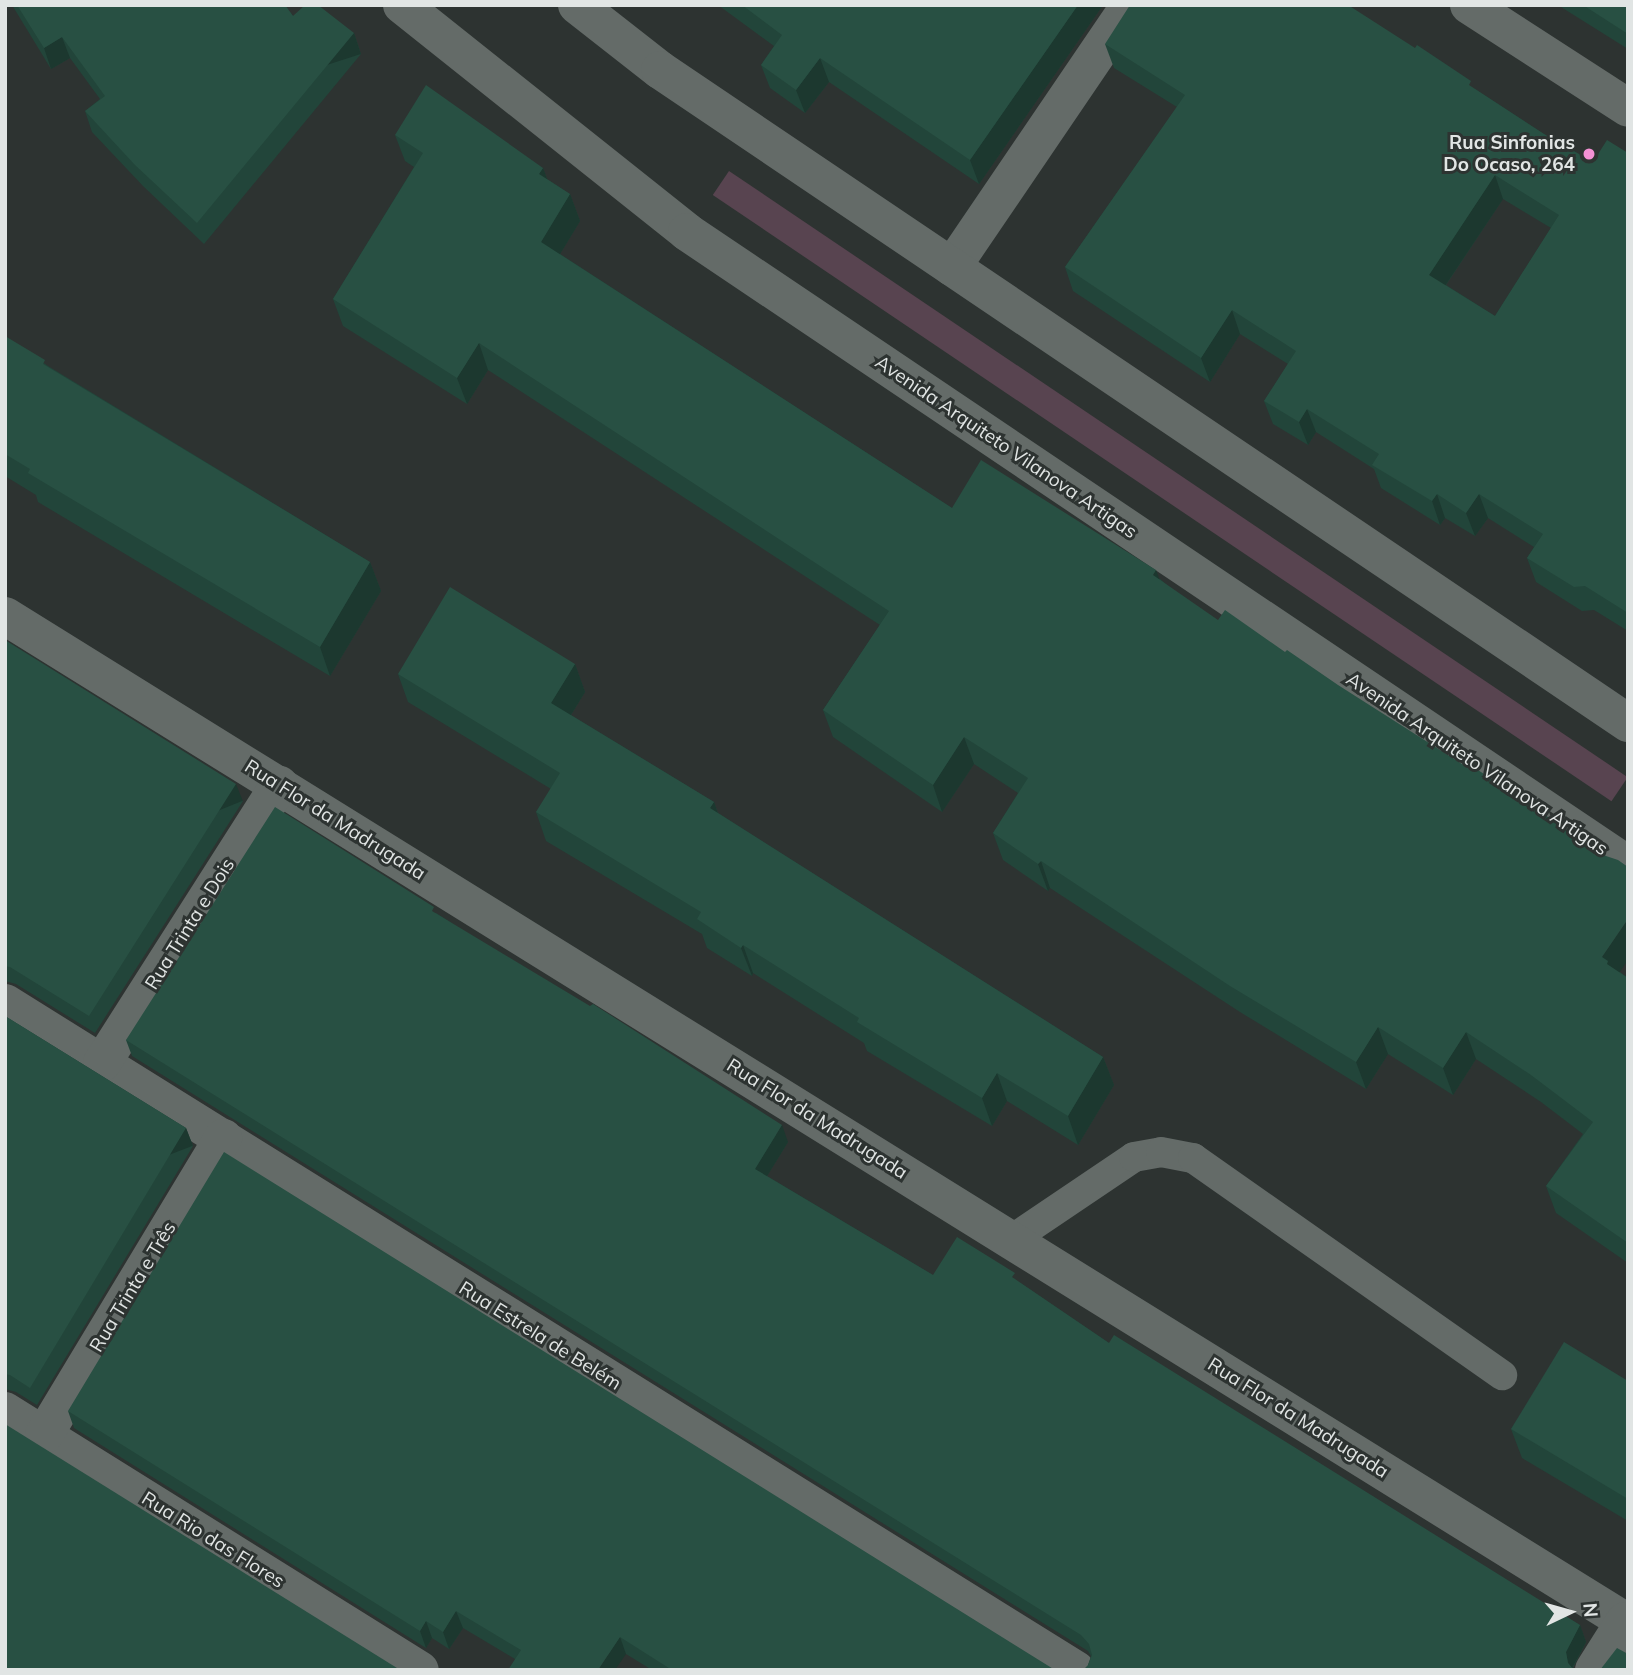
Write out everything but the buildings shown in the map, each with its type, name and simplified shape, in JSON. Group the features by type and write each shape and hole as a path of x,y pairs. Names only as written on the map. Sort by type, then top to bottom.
{"street":[{"name":"Avenida Arquiteto Vilanova Artigas","path":"402,5 687,232 1628,865"},
{"path":"577,5 660,70 1628,723"},
{"path":"952,267 1130,5"},
{"path":"1469,5 1628,108"},
{"name":"Rua Flor da Madrugada","path":"5,616 1626,1622"},
{"name":"Rua Trinta e Dois","path":"102,1063 279,785"},
{"name":"Rua Estrela de Belém","path":"5,1003 1076,1670"},
{"name":"Rua Trinta e Três","path":"44,1435 223,1138"},
{"name":"Rua Rio das Flores","path":"5,1411 420,1670"},
{"path":"1594,1670 1626,1622"}],"lane":[{"path":"1012,1240 1135,1157 1161,1152 1193,1158 1502,1376"}],"shaded area":[{"path":"729,171 1628,777 1611,801 713,195"}],"place":[{"name":"Rua Sinfonias Do Ocaso, 264","path":"1589,154"}]}
